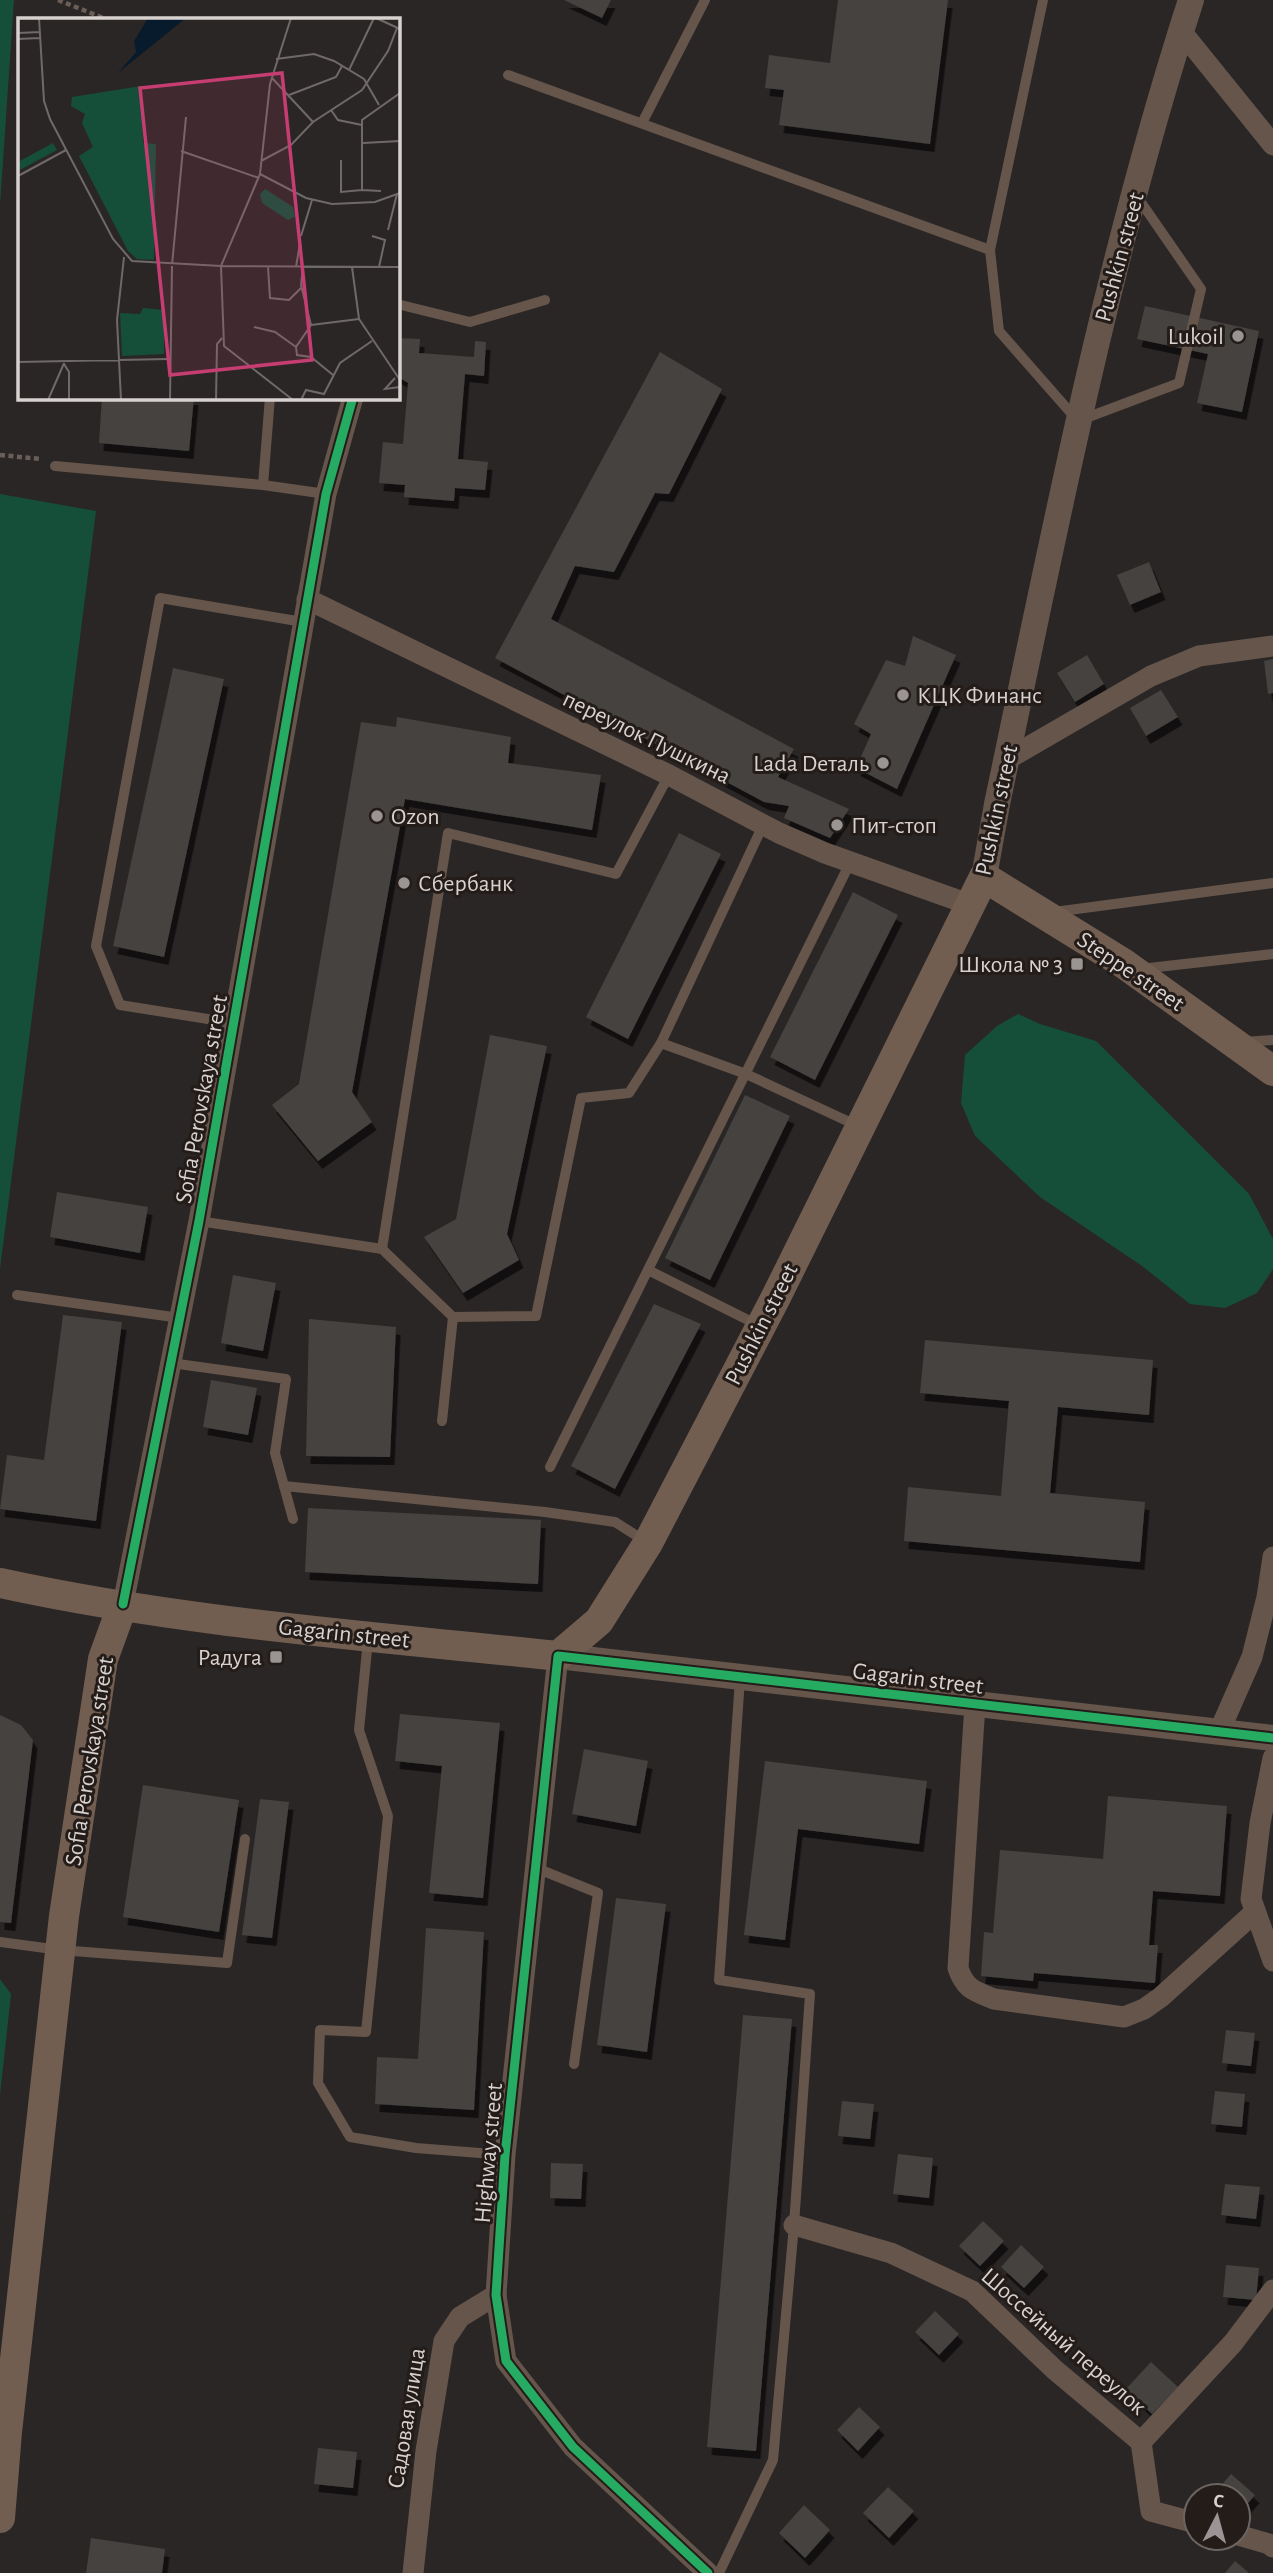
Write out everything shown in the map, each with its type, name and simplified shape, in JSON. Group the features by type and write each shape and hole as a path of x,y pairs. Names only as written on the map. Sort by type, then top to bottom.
{"main road":[{"name":"Pushkin street","path":"558,1656 598,1621 648,1543 760,1326 984,877"},
{"name":"Steppe street","path":"984,877 1132,970 1273,1071"},
{"name":"Gagarin street","path":"0,1583 55,1595 208,1618 558,1656"},
{"name":"Sofia Perovskaya street","path":"0,2518 4,2432 60,1950 103,1659 123,1604"}],"street":[{"name":"Pushkin street","path":"984,877 1006,760 1089,370 1162,90 1191,0"},
{"path":"1181,31 1273,145"},
{"name":"Sofia Perovskaya street","path":"123,1604 199,1221 326,494 352,399"},
{"name":"переулок Пушкина","path":"307,599 668,775 763,825 850,863 971,905"},
{"path":"1006,760 1163,671 1199,656 1273,646"},
{"path":"1219,1732 1252,1657 1267,1597 1273,1557"},
{"name":"Gagarin street","path":"558,1656 1273,1738"},
{"name":"Highway street","path":"558,1656 505,2155 496,2295 506,2361 573,2446 708,2573"},
{"path":"975,1704 958,1968 963,1983 975,1992 994,2000 1124,2017 1144,2009 1161,1997 1255,1912"},
{"path":"1273,1758 1260,1823 1251,1899 1273,1961"},
{"name":"Шоссейный переулок","path":"794,2225 891,2253 972,2291 1055,2371 1141,2442"},
{"path":"1182,2520 1151,2511 1141,2442 1161,2417 1233,2343 1273,2290"},
{"name":"Садовая улица","path":"413,2573 426,2451 444,2341 460,2317 496,2295"},
{"path":"1252,2539 1273,2547"}],"lane":[{"path":"642,123 705,0"},
{"path":"1043,0 989,250 999,331 1078,421 1179,383 1201,289 1135,194"},
{"path":"508,75 989,250"},
{"path":"399,304 470,322 545,300"},
{"path":"263,485 270,399"},
{"path":"51,463 326,494"},
{"path":"233,1023 120,1005 96,946 160,598 303,622"},
{"path":"382,1250 449,833 616,874 668,775"},
{"path":"199,1221 382,1250 453,1317 536,1316 581,1098 629,1093 661,1043 763,825"},
{"path":"550,1467 850,863"},
{"path":"1043,913 1273,883"},
{"path":"1132,970 1273,954"},
{"path":"1234,1043 1273,1040"},
{"path":"661,1043 746,1074 860,1127"},
{"path":"648,1270 760,1326"},
{"path":"17,1296 180,1318"},
{"path":"442,1421 453,1317"},
{"path":"171,1363 286,1379 275,1453 293,1519"},
{"path":"284,1486 545,1512 615,1522 648,1543"},
{"path":"368,1635 359,1730 388,1816 366,2032 320,2030 318,2082 350,2137 416,2148 505,2155"},
{"path":"719,2573 773,2460 794,2225 810,1994 719,1980 740,1677"},
{"path":"0,1942 60,1950 227,1963 245,1839"},
{"path":"536,1868 598,1893 574,2064"}],"path":[{"path":"58,0 103,18"},
{"path":"0,455 51,463"}],"green space":[{"path":"0,0 14,0 0,205"},
{"path":"0,494 96,511 0,1269"},
{"path":"1018,1014 1040,1024 1096,1041 1249,1194 1273,1239 1273,1269 1257,1293 1225,1308 1190,1304 1142,1266 1040,1197 975,1136 961,1103 965,1055 997,1026"},
{"path":"0,1979 11,1994 0,2095"}],"building":[{"path":"564,0 611,0 602,18"},
{"path":"838,0 948,0 930,144 779,125 784,90 765,88 769,55 830,63"},
{"path":"1145,306 1259,331 1242,412 1197,403 1208,354 1137,339"},
{"path":"399,338 420,339 419,353 474,357 475,341 486,342 484,376 465,374 458,459 488,462 485,490 455,488 454,501 404,497 405,485 379,483 383,442 403,444 408,383 399,377"},
{"path":"660,352 722,389 669,494 655,493 614,572 575,566 551,619 794,749 778,777 849,809 830,838 784,818 789,806 764,802 495,658"},
{"path":"102,399 194,399 189,451 99,443"},
{"path":"1149,562 1161,592 1130,605 1117,575"},
{"name":"КЦК Финанс","path":"913,636 956,655 897,789 856,768 871,734 854,724 886,660 905,666"},
{"path":"1087,655 1104,684 1075,702 1057,673"},
{"path":"1273,659 1273,693 1268,694 1264,661"},
{"path":"173,668 224,679 164,957 113,946"},
{"path":"1161,690 1178,717 1146,736 1130,708"},
{"path":"397,717 511,737 508,763 601,775 592,830 405,799 352,1092 372,1122 318,1161 272,1105 299,1084 361,722 396,727"},
{"path":"679,833 721,854 628,1039 586,1017"},
{"path":"853,892 898,915 815,1080 770,1057"},
{"path":"490,1035 547,1046 507,1234 519,1260 463,1293 424,1237 456,1219"},
{"path":"745,1095 790,1116 710,1280 665,1258"},
{"path":"57,1192 148,1207 140,1253 50,1237"},
{"path":"233,1275 276,1283 263,1351 221,1343"},
{"path":"654,1304 701,1324 615,1489 571,1466"},
{"path":"63,1315 122,1322 96,1521 0,1509 7,1455 44,1460"},
{"path":"309,1319 396,1327 390,1457 306,1456"},
{"path":"925,1340 1153,1360 1149,1415 1058,1407 1050,1493 1145,1502 1140,1562 904,1541 908,1487 1001,1496 1009,1401 920,1393"},
{"path":"211,1380 257,1388 248,1435 203,1427"},
{"path":"308,1508 541,1520 538,1584 305,1572"},
{"path":"400,1714 500,1723 483,1898 429,1893 442,1766 395,1761"},
{"path":"0,1715 21,1725 33,1740 11,1923 0,1922"},
{"path":"584,1749 648,1761 636,1826 572,1814"},
{"path":"765,1761 927,1781 919,1844 798,1829 785,1940 744,1935"},
{"path":"143,1785 239,1800 219,1932 123,1917"},
{"path":"1108,1796 1227,1806 1220,1896 1153,1891 1149,1945 1158,1945 1155,1983 1034,1973 1033,1981 981,1976 984,1932 993,1933 1000,1850 1103,1859"},
{"path":"260,1799 289,1802 272,1938 242,1935"},
{"path":"616,1898 666,1904 647,2052 597,2045"},
{"path":"426,1928 484,1932 474,2110 375,2104 377,2057 418,2059"},
{"path":"743,2015 792,2019 756,2451 707,2447"},
{"path":"1226,2030 1255,2033 1251,2066 1222,2063"},
{"path":"1215,2091 1245,2094 1242,2127 1211,2124"},
{"path":"842,2101 874,2104 870,2139 838,2136"},
{"path":"898,2154 933,2158 929,2198 893,2194"},
{"path":"551,2163 583,2164 581,2199 550,2198"},
{"path":"1225,2184 1260,2187 1256,2219 1221,2215"},
{"path":"983,2221 1004,2241 980,2266 959,2246"},
{"path":"1021,2245 1044,2267 1024,2288 1001,2267"},
{"path":"1226,2265 1259,2268 1256,2300 1223,2297"},
{"path":"935,2311 959,2334 939,2355 915,2332"},
{"path":"1151,2362 1178,2387 1152,2414 1126,2389"},
{"path":"859,2407 880,2427 858,2451 837,2430"},
{"path":"318,2448 357,2452 353,2488 314,2484"},
{"path":"1231,2474 1240,2482 1224,2482"},
{"path":"888,2487 914,2511 889,2538 863,2513"},
{"path":"804,2505 830,2530 805,2558 779,2533"},
{"path":"91,2538 165,2549 162,2573 86,2573"},
{"path":"1235,2561 1249,2573 1225,2573"}],"cycle path":[{"path":"123,1604 199,1221 326,494 352,399"},
{"path":"708,2573 573,2447 506,2361 496,2295 505,2155 558,1656 1273,1738"}],"place":[{"name":"Lukoil","path":"1238,336"},
{"name":"КЦК Финанс","path":"903,695"},
{"name":"Lada Dеталь","path":"883,763"},
{"name":"Ozon","path":"377,816"},
{"name":"Пит-стоп","path":"837,825"},
{"name":"Сбербанк","path":"404,883"},
{"name":"Школа № 3","path":"1077,964"},
{"name":"Радуга","path":"276,1657"}]}
